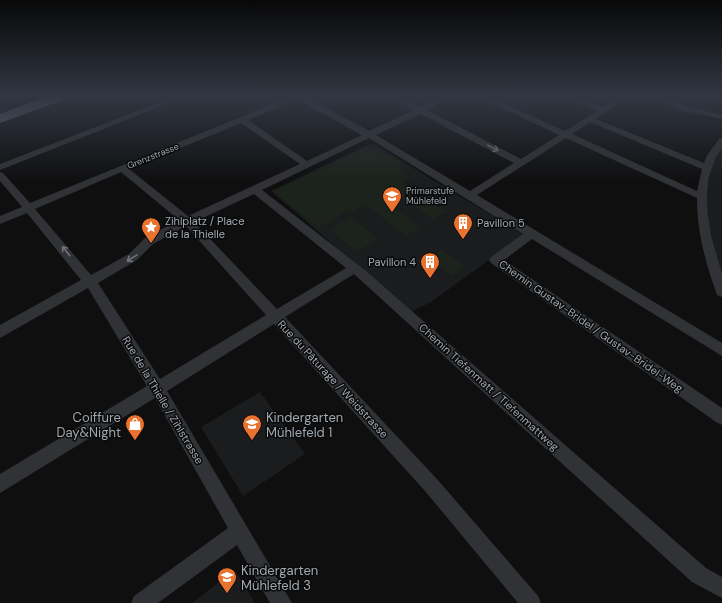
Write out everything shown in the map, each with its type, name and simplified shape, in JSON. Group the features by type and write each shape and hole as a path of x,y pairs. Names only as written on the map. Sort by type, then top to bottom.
{"street":[{"path":"0,168 112,124"},
{"name":"Grenzstrasse","path":"0,220 122,168 233,124"},
{"path":"249,124 306,164"},
{"path":"348,124 722,350"},
{"path":"0,332 133,257 149,241 187,221 393,124"},
{"path":"448,124 520,162"},
{"path":"541,124 703,197"},
{"path":"468,196 581,124"},
{"path":"601,124 706,168"},
{"path":"722,141 714,151 706,168 703,197 705,233 722,292"},
{"name":"Rue du Pâturage / Weidstrasse","path":"122,168 187,221 431,485 531,603"},
{"name":"Rue de la Thielle / Zihlstrasse","path":"0,175 90,281 157,388 282,603"},
{"name":"Chemin Tiefenmatt / Tiefenmattweg","path":"254,189 355,268 699,575 722,588"},
{"name":"Chemin Gustav-Bridel / Gustav-Bridel-Weg","path":"531,234 495,260 722,417"},
{"path":"0,484 355,268"},
{"path":"141,603 240,531"}],"shaded area":[{"name":"Primarstufe Mühlefeld","path":"374,144 524,235 431,302 411,312 271,191 367,145"},
{"path":"367,147 399,161 403,173 410,177 402,182 447,211 433,219 390,191 381,196 385,199 383,200 420,227 406,236 366,204 351,212 348,210 318,228 273,191"},
{"path":"722,147 722,278 709,225 707,194 710,169"},
{"path":"351,217 378,239 357,252 329,229"},
{"path":"442,250 465,266 452,276 429,260"},
{"name":"Kindergarten Mühlefeld 1","path":"260,392 305,454 243,496 201,427"},
{"name":"Kindergarten Mühlefeld 3","path":"235,570 255,603 192,603 215,585"}],"place":[{"name":"Primarstufe Mühlefeld","path":"392,213"},
{"name":"Pavillon 5","path":"463,240"},
{"name":"Zihlplatz / Place de la Thielle","path":"151,244"},
{"name":"Pavillon 4","path":"430,279"},
{"name":"Coiffure Day&Night","path":"135,441"},
{"name":"Kindergarten Mühlefeld 1","path":"252,441"},
{"name":"Kindergarten Mühlefeld 3","path":"227,594"}]}
